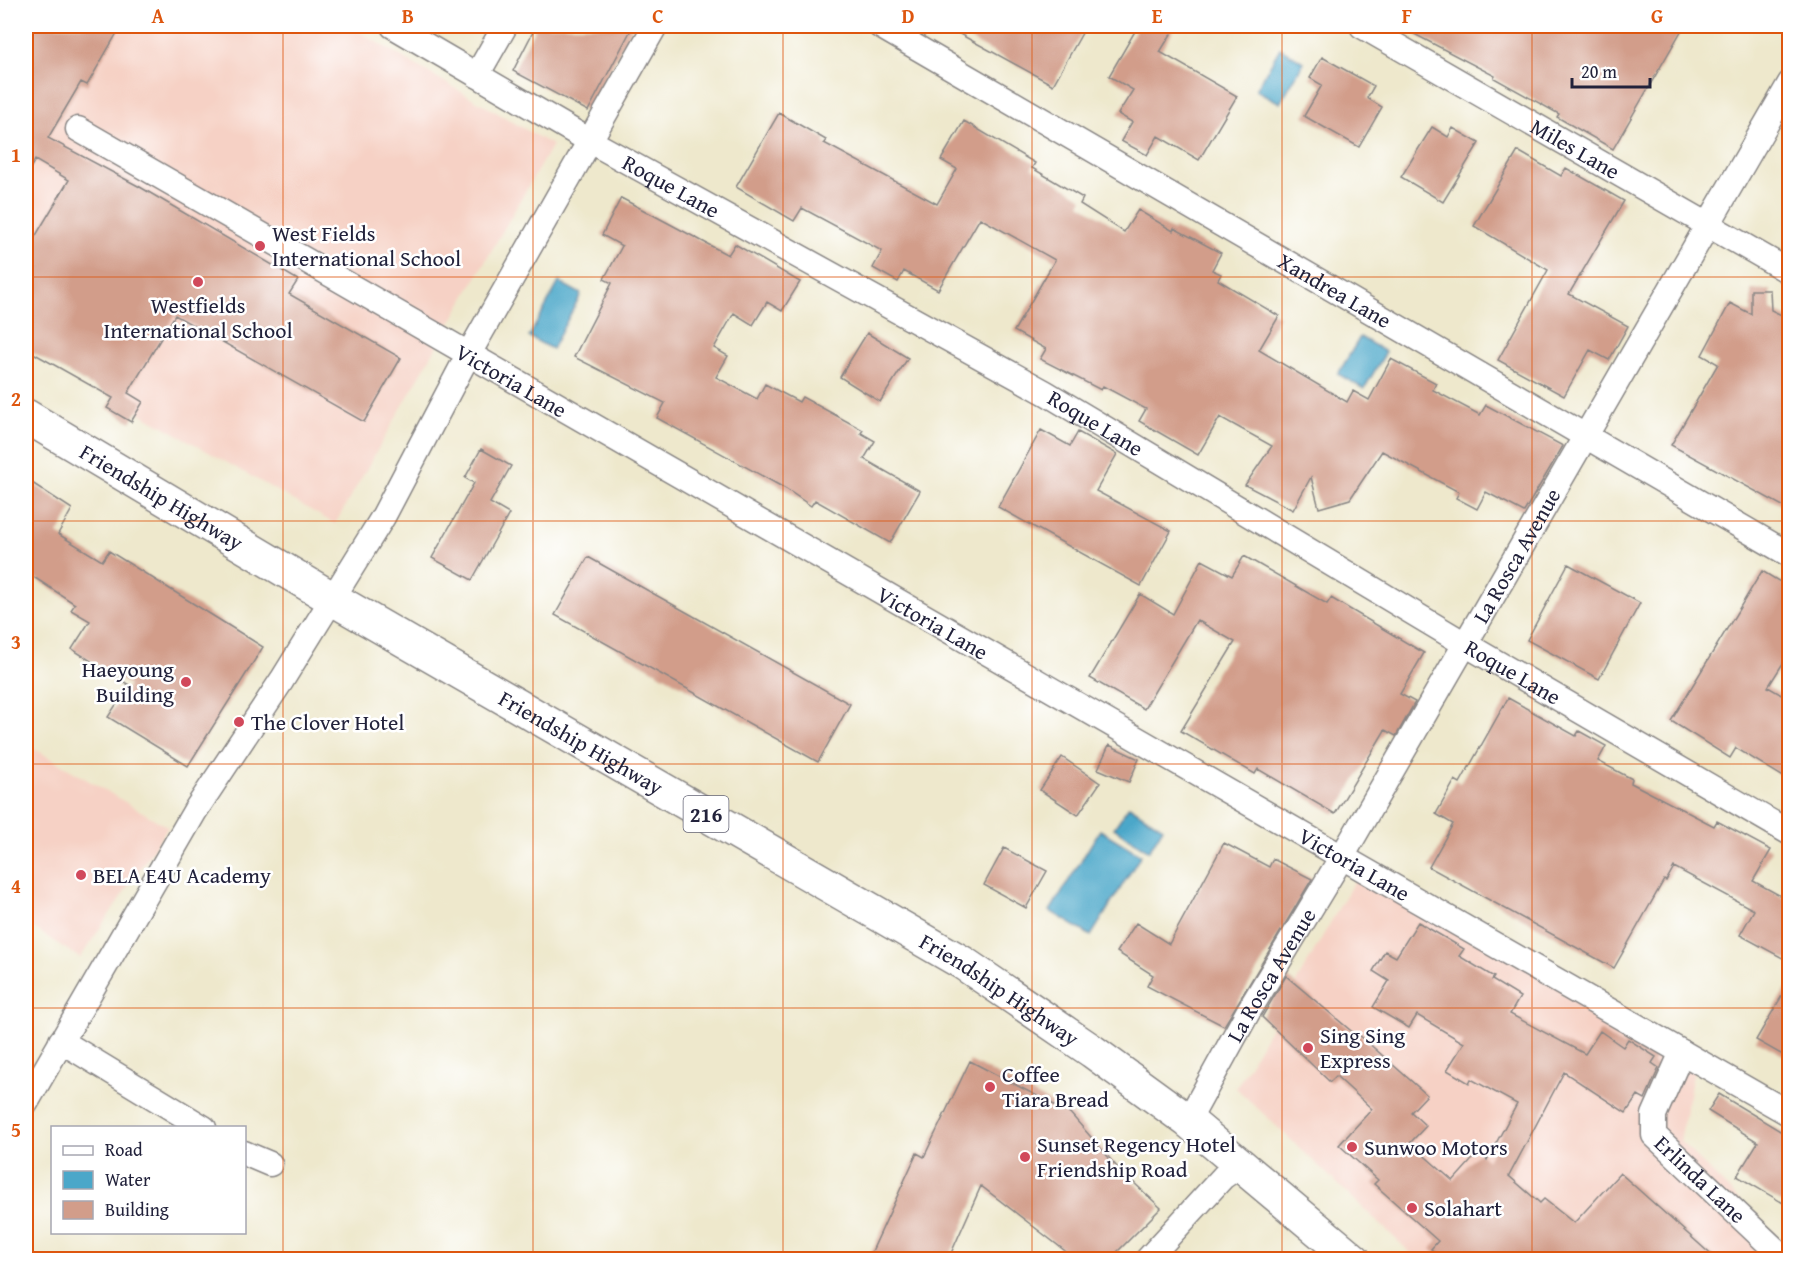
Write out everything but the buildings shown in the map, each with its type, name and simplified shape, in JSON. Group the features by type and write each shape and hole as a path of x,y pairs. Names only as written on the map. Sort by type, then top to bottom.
{"main road":[{"name":"Friendship Highway","path":"26,416 333,599 963,963 1092,1051 1188,1121 1354,1260"}],"street":[{"name":"Roque Lane","path":"393,26 590,141 1046,393 1465,644 1790,833"},
{"path":"477,75 505,26"},
{"path":"29,1088 61,1041 195,811 333,599 383,517 467,357 655,26"},
{"name":"Xandrea Lane","path":"880,26 1790,555"},
{"name":"Miles Lane","path":"1362,26 1790,272"},
{"name":"La Rosca Avenue","path":"1188,1121 1240,1026 1343,855 1790,83"},
{"name":"Victoria Lane","path":"78,129 467,357 1343,855 1790,1114"},
{"path":"61,1041 201,1126"},
{"name":"Erlinda Lane","path":"1682,1052 1654,1115 1654,1135 1786,1260"},
{"path":"246,1154 270,1164"},
{"path":"1147,1260 1223,1177 1239,1166"}],"shaded area":[{"name":"West Fields International School","path":"26,26 349,26 552,145 335,524 26,348"},
{"name":"BELA E4U Academy","path":"26,744 168,827 80,958 26,923"},
{"path":"1361,869 1696,1059 1680,1141 1789,1250 1789,1259 1417,1259 1236,1088"}],"water":[{"path":"1280,48 1304,62 1280,103 1256,90"},
{"path":"559,282 581,294 552,349 529,337"},
{"path":"1360,337 1386,352 1364,389 1338,374"},
{"path":"1129,806 1163,828 1149,851 1114,828"},
{"path":"1100,830 1141,855 1091,936 1050,911"}],"place":[{"name":"West Fields International School","path":"260,246"},
{"name":"Westfields International School","path":"198,282"},
{"name":"Haeyoung Building","path":"186,682"},
{"name":"The Clover Hotel","path":"239,722"},
{"name":"BELA E4U Academy","path":"81,875"},
{"name":"Sing Sing Express","path":"1308,1048"},
{"name":"Coffee Tiara Bread","path":"990,1087"},
{"name":"Sunwoo Motors","path":"1352,1147"},
{"name":"Sunset Regency Hotel Friendship Road","path":"1025,1157"},
{"name":"Solahart","path":"1412,1208"}]}
